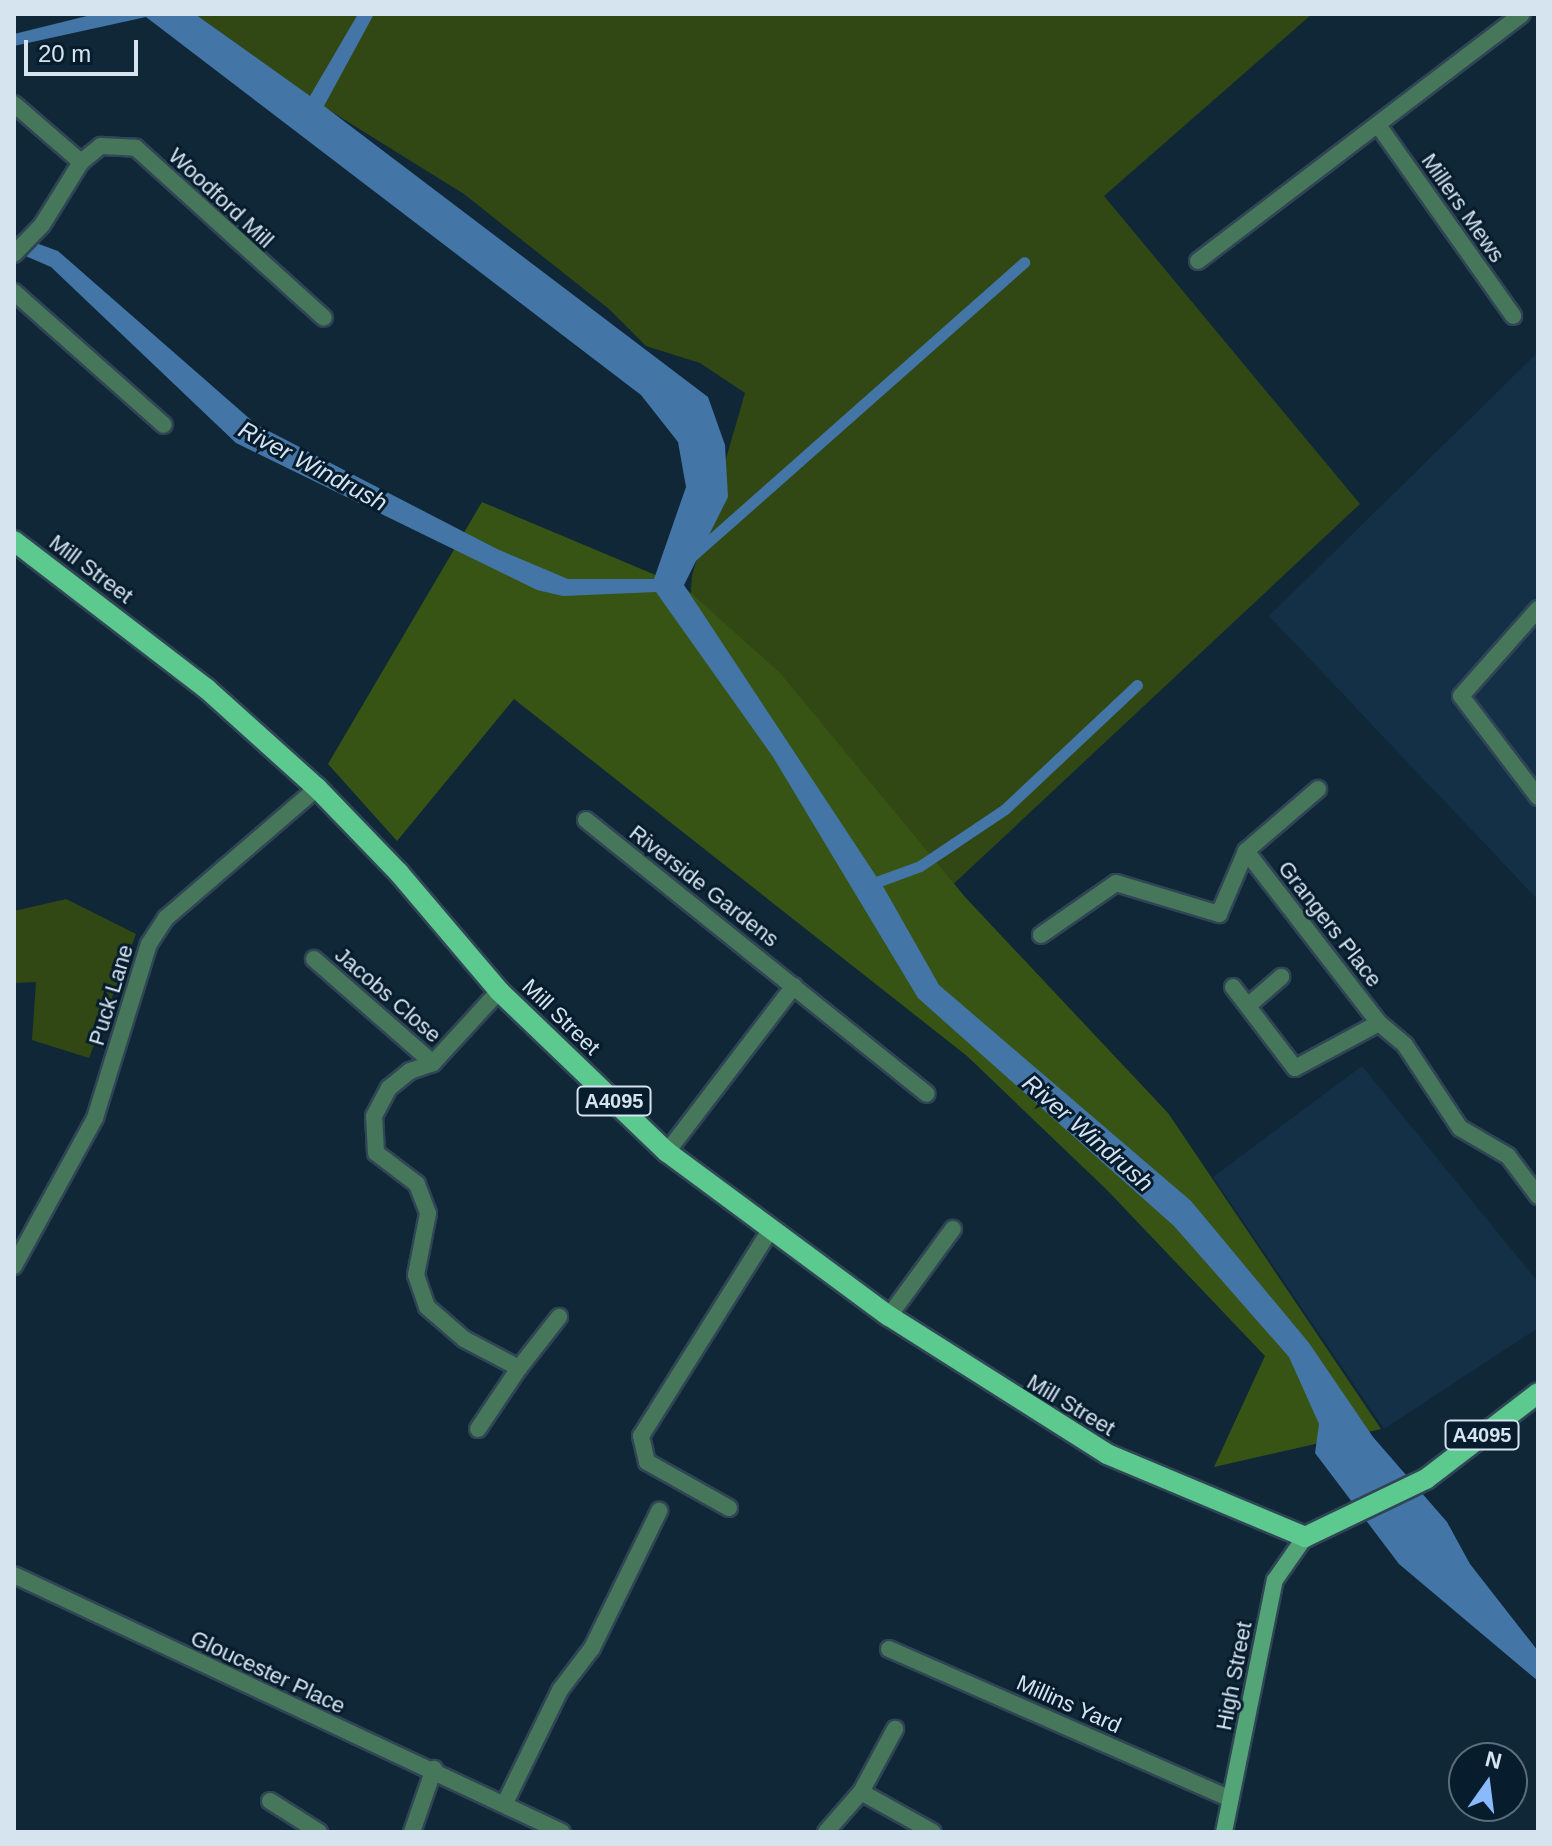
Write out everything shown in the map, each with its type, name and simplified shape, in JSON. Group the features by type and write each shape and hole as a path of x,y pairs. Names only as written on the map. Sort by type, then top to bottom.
{"main road":[{"name":"Mill Street","path":"14,541 207,689 317,788 399,873 499,991 667,1152 769,1232 889,1316 1107,1454 1305,1537"},
{"name":"A4095","path":"1305,1537 1426,1479 1538,1393"}],"street":[{"path":"1198,261 1522,14"},
{"path":"14,104 81,162 42,225 14,254"},
{"name":"Millers Mews","path":"1378,125 1513,316"},
{"name":"Woodford Mill","path":"81,162 101,146 136,148 324,318"},
{"path":"14,292 164,425"},
{"path":"1538,609 1461,696 1538,797"},
{"name":"Puck Lane","path":"14,1266 95,1118 149,944 166,918 317,788"},
{"name":"Grangers Place","path":"1041,935 1116,883 1219,914 1246,851 1318,789"},
{"name":"Riverside Gardens","path":"586,820 927,1094"},
{"name":"Grangers Place","path":"1246,851 1379,1023 1405,1045 1460,1128 1508,1156 1538,1196"},
{"name":"Jacobs Close","path":"314,959 433,1063"},
{"path":"1249,1005 1281,977"},
{"path":"667,1152 794,986"},
{"name":"Grangers Place","path":"1233,987 1295,1068 1379,1023"},
{"name":"Jacobs Close","path":"499,991 433,1063 410,1071 389,1088 374,1116 376,1153 417,1184 428,1213 416,1275 427,1307 464,1339 519,1368"},
{"path":"889,1316 953,1229"},
{"path":"729,1508 647,1462 641,1436 769,1232"},
{"path":"478,1429 519,1368 559,1317"},
{"path":"505,1803 560,1690 592,1648 659,1511"},
{"name":"High Street","path":"1224,1832 1275,1580 1305,1537"},
{"name":"Gloucester Place","path":"14,1575 434,1769 562,1832"},
{"name":"Millins Yard","path":"889,1649 1231,1799"},
{"path":"826,1832 861,1792 895,1729"},
{"path":"412,1832 434,1769"},
{"path":"861,1792 933,1832"},
{"path":"270,1801 319,1832"}],"shaded area":[{"path":"1538,352 1538,900 1269,616"},
{"path":"1362,1066 1538,1282 1538,1328 1384,1429 1213,1177"}],"green space":[{"path":"195,14 1312,14 1104,196 1360,504 932,904 688,634 692,576 745,393 700,363 646,346 609,309 464,194 324,107"},
{"path":"482,502 684,587 780,673 965,897 1168,1113 1381,1429 1214,1467 1265,1356 1107,1190 967,1056 514,699 397,841 328,764"},
{"path":"66,899 136,934 89,1058 32,1040 36,982 14,983 14,911"}],"water":[{"name":"River Windrush","path":"95,14 195,14 310,96 358,14 374,14 324,106 708,397 725,445 728,497 684,585 884,888 939,985 1191,1201 1309,1343 1373,1437 1447,1522 1470,1564 1538,1651 1538,1681 1399,1564 1315,1453 1319,1424 1289,1357 1174,1226 918,998 773,757 656,592 563,596 537,590 236,443 51,267 14,251 14,235 58,251 257,425 497,549 568,579 654,579 686,487 678,442 641,395 146,17 14,46 14,34"}],"waterway":[{"path":"691,557 1024,262"},
{"path":"871,884 920,866 1005,809 1137,685"}]}
